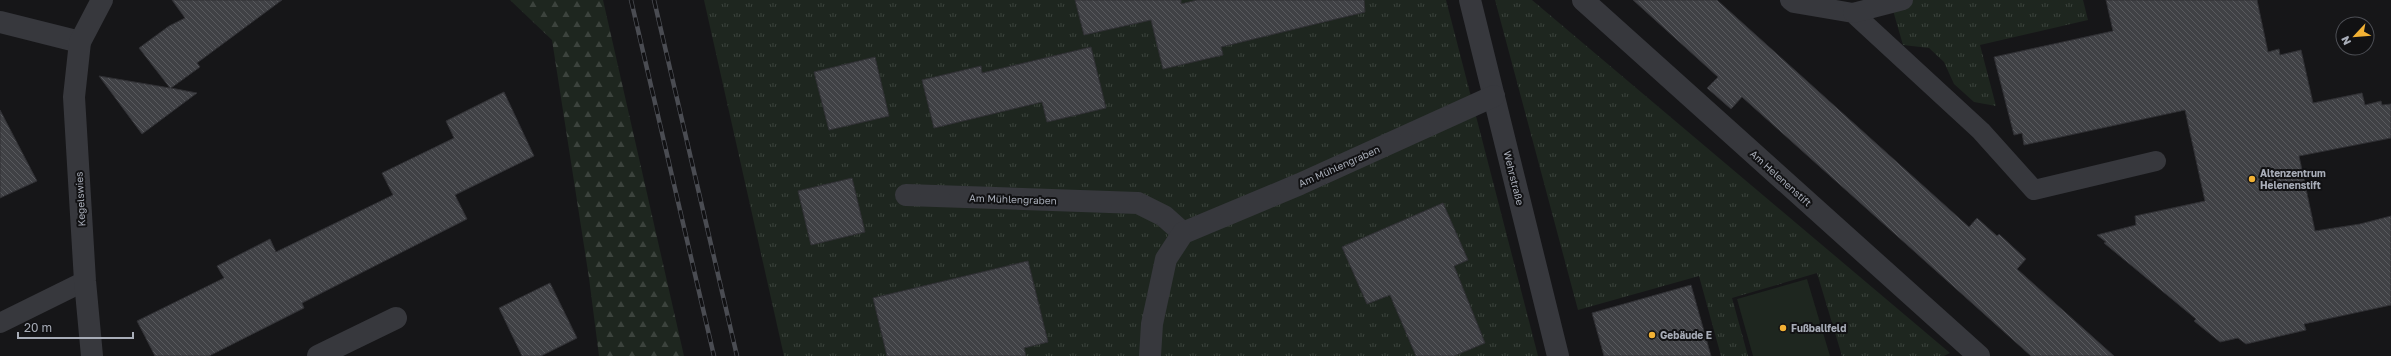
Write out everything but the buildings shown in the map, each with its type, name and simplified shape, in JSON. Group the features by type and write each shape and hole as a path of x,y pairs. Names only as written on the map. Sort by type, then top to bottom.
{"street":[{"name":"Kegelswies","path":"92,356 85,281 74,97 80,42 102,0"},
{"name":"Wehrstraße","path":"1470,0 1558,356"},
{"name":"Am Helenenstift","path":"1583,0 1979,356"},
{"path":"0,22 80,42"},
{"name":"Am Mühlengraben","path":"906,195 1138,203 1164,216 1184,233 1300,184 1494,96"},
{"path":"1150,356 1152,324 1166,259 1184,233"},
{"path":"318,356 396,318"}],"lane":[{"path":"1790,0 1794,3 1853,13 1903,0"},
{"path":"1853,13 1981,131 2034,190 2156,160"},
{"path":"0,323 85,281"}],"green space":[{"path":"510,0 603,0 684,356 599,356 589,278 552,40"},
{"path":"704,0 1446,0 1538,356 784,356"},
{"path":"1495,0 1532,0 1950,353 1944,356 1842,356 1817,273 1732,298 1748,356 1721,356 1699,276 1578,310"},
{"path":"1890,0 2083,0 2088,20 1980,45 1996,106 1974,102 1954,84 1944,62 1929,48 1903,45"},
{"name":"Fußballfeld","path":"1807,279 1830,356 1753,356 1737,299"}],"railway":[{"path":"631,0 714,356"},
{"path":"654,0 737,356"}],"place":[{"name":"Altenzentrum Helenenstift","path":"2252,179"},
{"name":"Fußballfeld","path":"1783,328"},
{"name":"Gebäude E","path":"1652,335"}]}
